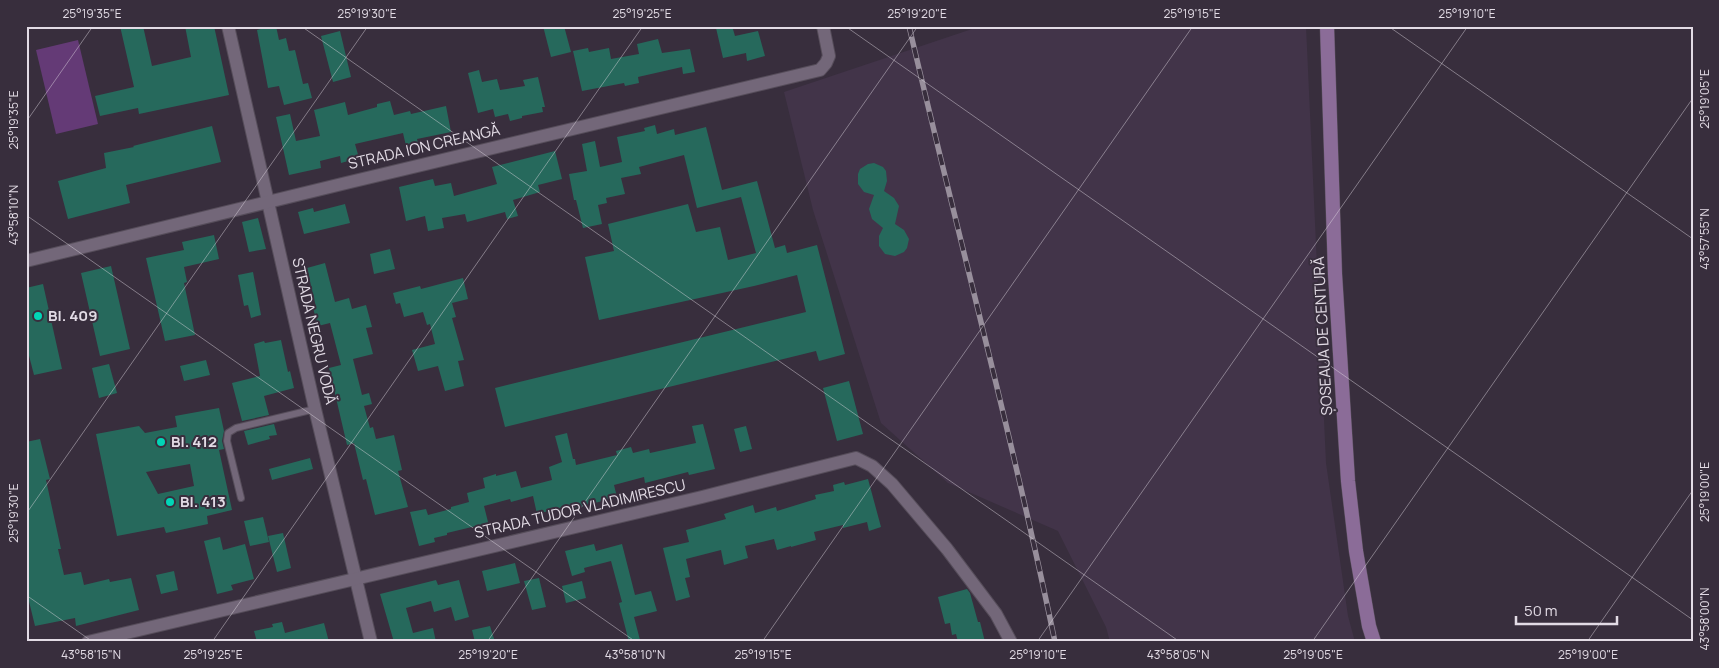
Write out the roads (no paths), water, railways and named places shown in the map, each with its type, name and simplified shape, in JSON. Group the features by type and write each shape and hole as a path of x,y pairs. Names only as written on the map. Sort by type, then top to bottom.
{"main road":[{"name":"ȘOSEAUA DE CENTURĂ","path":"1327,26 1335,274 1348,482 1356,551 1369,626 1374,642"}],"street":[{"name":"STRADA NEGRU VODĂ","path":"228,26 315,409 371,642"},
{"name":"STRADA ION CREANGĂ","path":"26,261 820,70 830,56 823,26"},
{"name":"STRADA TUDOR VLADIMIRESCU","path":"88,642 116,639 356,578 702,497 856,458 872,466 892,484 947,549 996,614 1011,642"}],"lane":[{"path":"241,498 227,441 228,433 236,428 315,409"}],"railway":[{"path":"909,26 1003,410 1055,642"}],"place":[{"name":"Bl. 409","path":"38,316"},
{"name":"Bl. 412","path":"161,442"},
{"name":"Bl. 413","path":"170,502"}]}
